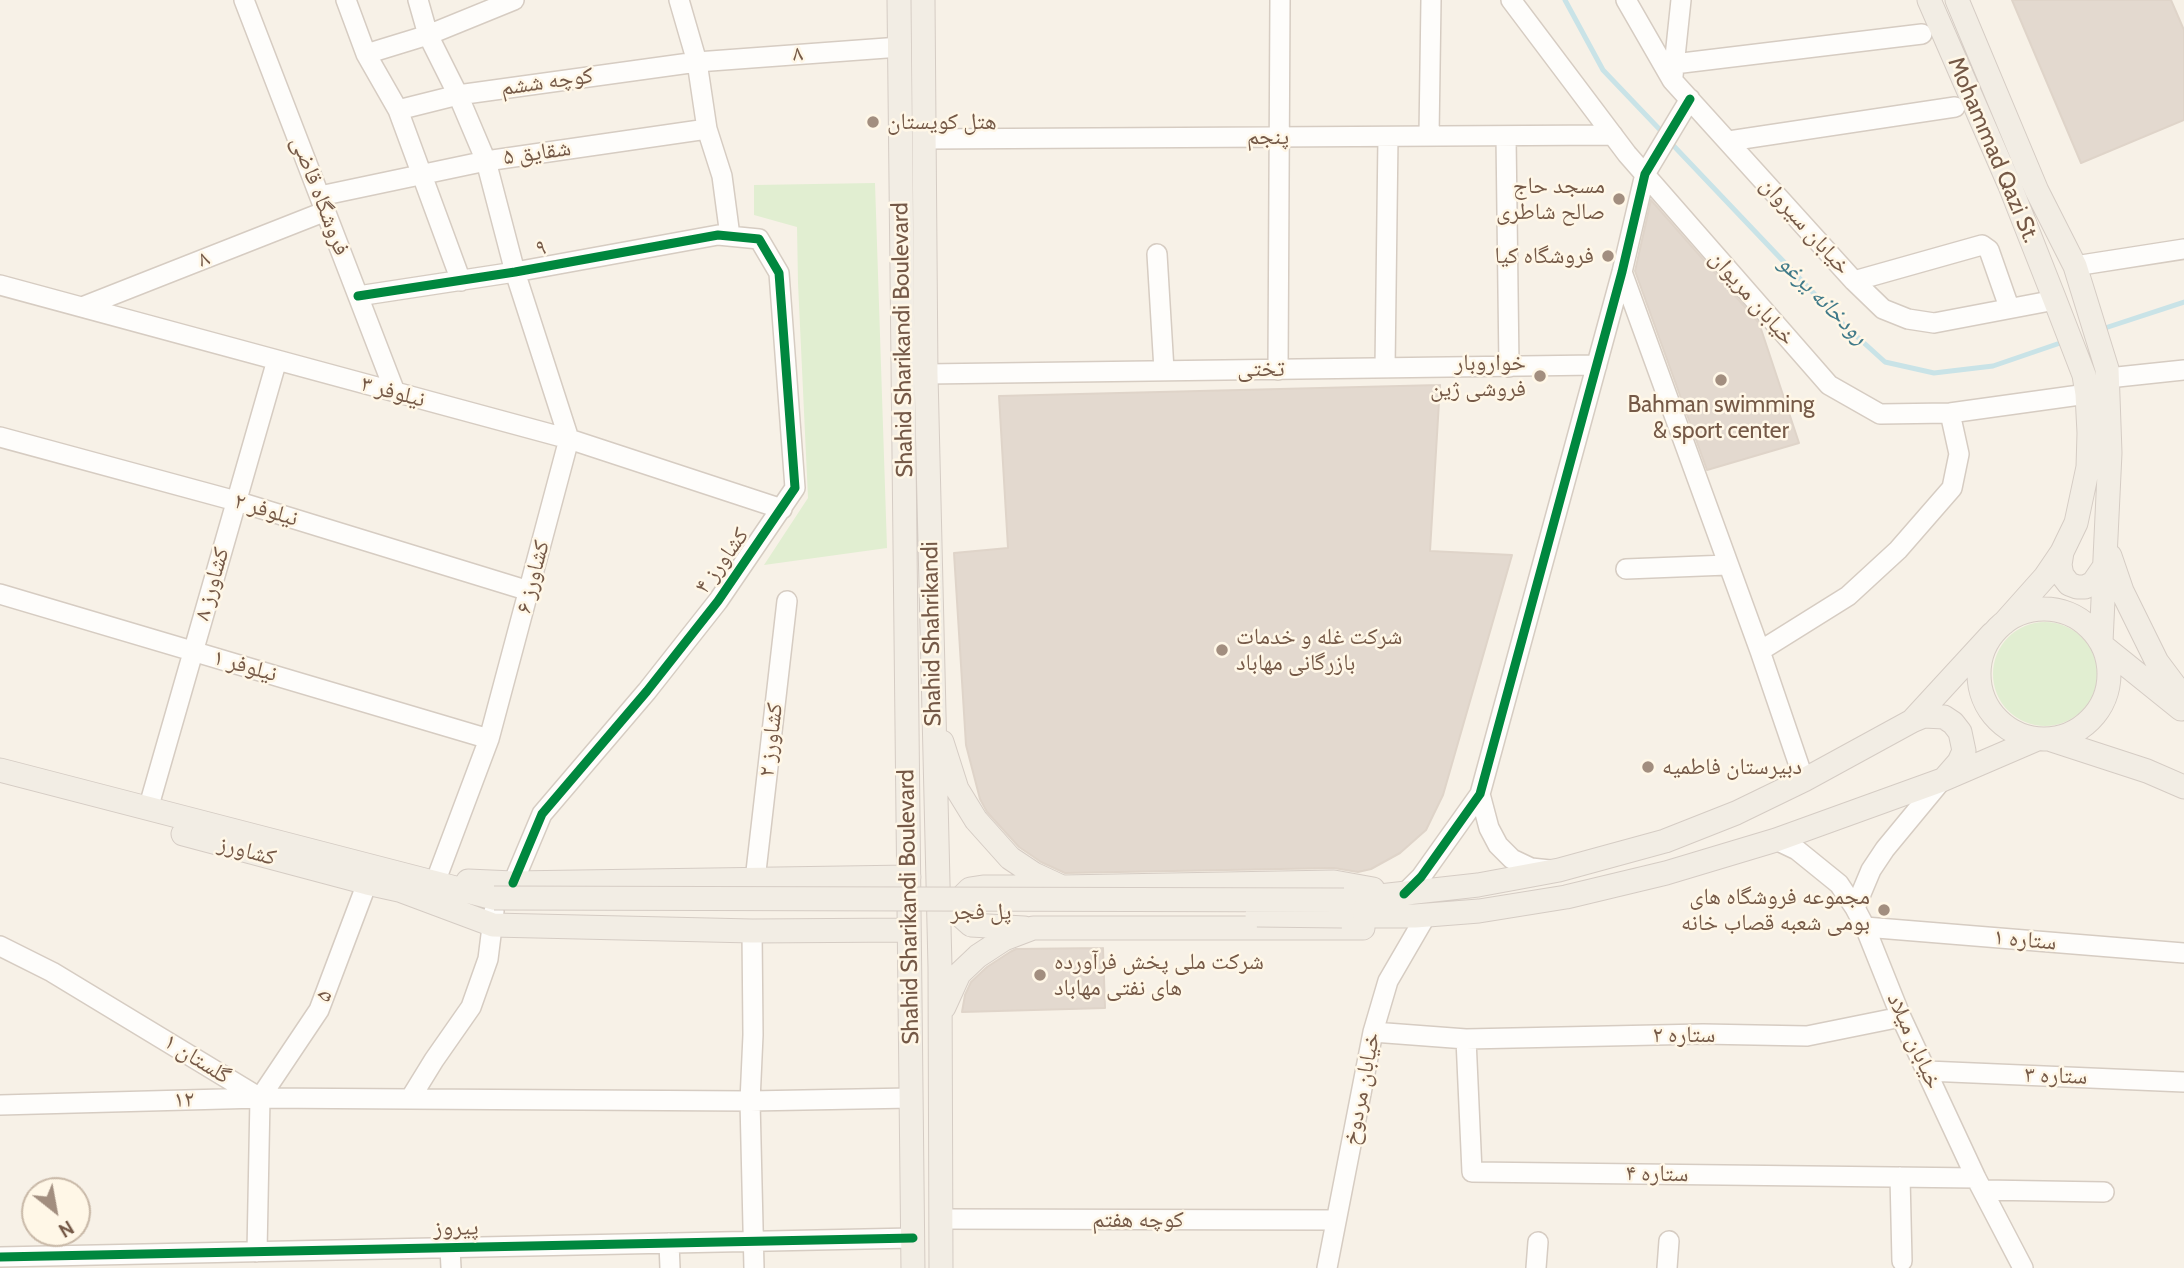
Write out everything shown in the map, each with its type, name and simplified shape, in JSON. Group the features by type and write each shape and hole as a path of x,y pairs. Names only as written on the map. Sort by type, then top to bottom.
{"main road":[{"name":"Shahid Sharikandi Boulevard","path":"899,0 913,1268"},
{"name":"Shahid Shahrikandi","path":"923,0 926,374 940,1021 941,1268"},
{"name":"Mohammad Qazi St.","path":"1912,721 2028,599 2062,552 2076,523 2084,493 2089,433 2086,385 2055,300 2010,186 1929,0"},
{"name":"Mohammad Qazi St.","path":"1957,0 2037,191 2075,266 2108,373 2110,453 2103,645"},
{"path":"2105,542 2122,592 2157,662 2184,698"},
{"path":"2062,552 2062,575 2077,587 2093,583 2104,567"},
{"path":"2184,711 2103,645 2083,621 2052,609 2026,612 1998,629 1984,648 1979,665 1983,699 1992,714 2004,726 2019,735 2147,771 2184,787"},
{"path":"1404,894 1334,882 983,887 970,890 961,898 960,905 962,917 971,925 1033,928 1371,928 1566,897 1666,873 1776,839 1942,780 2044,740 2072,734 2089,722 2102,706 2109,687 2110,667 2103,645"},
{"path":"933,694 945,756 957,789 976,820 1010,858 1034,874 1062,887"},
{"path":"1343,908 1404,894 1478,885 1559,870 1665,841 1736,813 1924,716 1944,717 1960,732 1964,751 1953,771 1942,780"},
{"path":"0,771 148,809 406,884 436,880 513,883 909,877"},
{"name":"کشاورز","path":"0,786 367,883 406,884 494,911"},
{"path":"1343,908 1415,916 1459,913"},
{"name":"پل فجر","path":"494,911 1343,908"},
{"path":"494,911 752,931 909,930"},
{"path":"940,1021 947,995 959,974 978,956 1004,939 1033,928"}],"street":[{"name":"فروشگاه قاضی","path":"244,0 395,392"},
{"path":"346,0 366,54 398,110 461,281"},
{"path":"418,0 428,35 458,95 486,161 515,272 569,439"},
{"path":"366,54 428,35 514,0"},
{"path":"679,0 697,62 706,130 722,176 730,236"},
{"path":"1279,370 1280,0"},
{"path":"1429,136 1431,0"},
{"name":"خیابان مریوان","path":"1511,0 1645,174 1829,385 1880,414 1950,414 2086,385"},
{"name":"خیابان سیروان","path":"1626,0 1690,99 1854,281 1883,309 1908,319 1934,323 2055,300"},
{"path":"1681,0 1673,72 1922,34"},
{"name":"۸","path":"697,62 900,47"},
{"name":"کوچه ششم","path":"398,110 458,95 697,62"},
{"path":"1404,894 1421,877 1479,794 1622,272 1645,174 1690,99"},
{"path":"1729,141 1955,107"},
{"name":"شقایق ۵","path":"323,204 423,174 486,161 706,130"},
{"name":"پنجم","path":"924,139 1613,135"},
{"path":"1385,368 1388,136"},
{"path":"1506,136 1509,366"},
{"name":"۸","path":"82,307 323,204"},
{"name":"۹","path":"358,296 515,272 718,235 730,236"},
{"name":"کشاورز ۴","path":"513,883 542,814 663,671 718,601 795,488 779,273 759,239 730,236"},
{"path":"1854,281 1982,245 1989,250 2009,307"},
{"path":"2075,266 2184,249"},
{"path":"1157,254 1164,370"},
{"path":"1622,272 1804,780"},
{"name":"نیلوفر ۳","path":"0,285 569,439 782,509"},
{"name":"کشاورز ۸","path":"148,809 277,360"},
{"name":"تختی","path":"926,374 1597,365"},
{"path":"2108,373 2184,370"},
{"path":"1760,651 1848,596 1898,551 1952,488 1959,454 1950,414"},
{"name":"نیلوفر ۲","path":"0,437 236,501 529,591"},
{"name":"کشاورز ۶","path":"436,880 489,739 569,439"},
{"path":"1626,569 1727,565"},
{"name":"نیلوفر ۱","path":"0,594 489,739"},
{"name":"کشاورز ۲","path":"755,880 787,601"},
{"path":"1855,908 1871,870 1942,780"},
{"path":"1479,794 1489,828 1498,845 1512,859 1531,868 1559,870"},
{"name":"خیابان میلاد","path":"1776,839 1797,850 1839,884 1855,908 1901,1017 2022,1268"},
{"name":"۵","path":"260,1098 319,1010 367,883"},
{"path":"410,1100 434,1059 471,1007 488,959 494,911"},
{"name":"خیابان مردوخ","path":"1327,1268 1373,1032 1388,981 1424,919"},
{"name":"ستاره ۱","path":"1865,927 2184,953"},
{"path":"752,931 753,1035 750,1101 754,1268"},
{"name":"گلستان ۱","path":"0,946 52,972 260,1098"},
{"name":"ستاره ۲","path":"1373,1032 1466,1039 1703,1034 1807,1035 1901,1017"},
{"name":"ستاره ۴","path":"1466,1039 1472,1172 1900,1177 2104,1192"},
{"name":"ستاره ۳","path":"1927,1071 2184,1082"},
{"path":"257,1252 260,1098"},
{"name":"۱۲","path":"0,1105 260,1098 750,1101 911,1098"},
{"path":"1900,1177 1902,1261"},
{"name":"کوچه هفتم","path":"941,1219 1336,1220"},
{"name":"پیروز","path":"0,1257 140,1261 257,1252 913,1238"},
{"path":"1667,1268 1669,1241"},
{"path":"1536,1268 1538,1242"},
{"path":"669,1243 670,1268"},
{"path":"450,1248 451,1268"}],"green space":[{"path":"875,183 887,548 764,565 808,498 797,227 754,215 754,185"},
{"path":"2045,622 2065,626 2082,637 2093,654 2097,674 2093,694 2082,711 2065,722 2045,726 2025,722 2008,711 1997,694 1993,674 1997,654 2008,637 2025,626"}],"building":[{"path":"2012,0 2171,0 2184,30 2184,120 2081,163"},
{"name":"Bahman swimming & sport center","path":"1651,200 1759,323 1799,443 1707,470 1635,271"},
{"name":"شرکت غله و خدمات بازرگانی مهاباد","path":"1440,385 1430,551 1512,555 1443,795 1426,830 1400,853 1371,869 1358,872 1334,868 1065,873 1041,862 1019,847 987,812 980,799 966,745 954,553 1008,548 999,396"},
{"name":"شرکت ملی پخش فرآورده های نفتی مهاباد","path":"1103,948 1105,1008 962,1012 971,982 987,967 1016,949"}],"waterway":[{"name":"رودخانه یرغو","path":"1565,0 1603,70 1664,134"},
{"name":"رودخانه یرغو","path":"1670,142 1842,323 1885,362 1934,373 1993,366 2066,341"},
{"name":"رودخانه یرغو","path":"2102,329 2184,302"}],"cycle path":[{"path":"1404,894 1421,877 1480,794 1622,272 1645,174 1690,99"},
{"path":"358,296 515,272 718,235 759,239 779,273 795,488 718,601 647,691 542,814 513,883"},
{"path":"0,1257 913,1238"}],"place":[{"name":"هتل کویستان","path":"873,122"},
{"name":"مسجد حاج صالح شاطری","path":"1619,199"},
{"name":"فروشگاه کیا","path":"1608,256"},
{"name":"خواروبار فروشی ژین","path":"1540,376"},
{"name":"Bahman swimming & sport center","path":"1721,380"},
{"name":"شرکت غله و خدمات بازرگانی مهاباد","path":"1222,650"},
{"name":"دبیرستان فاطمیه","path":"1648,767"},
{"name":"مجموعه فروشگاه های بومی شعبه قصاب خانه","path":"1884,910"},
{"name":"شرکت ملی پخش فرآورده های نفتی مهاباد","path":"1040,975"}]}
